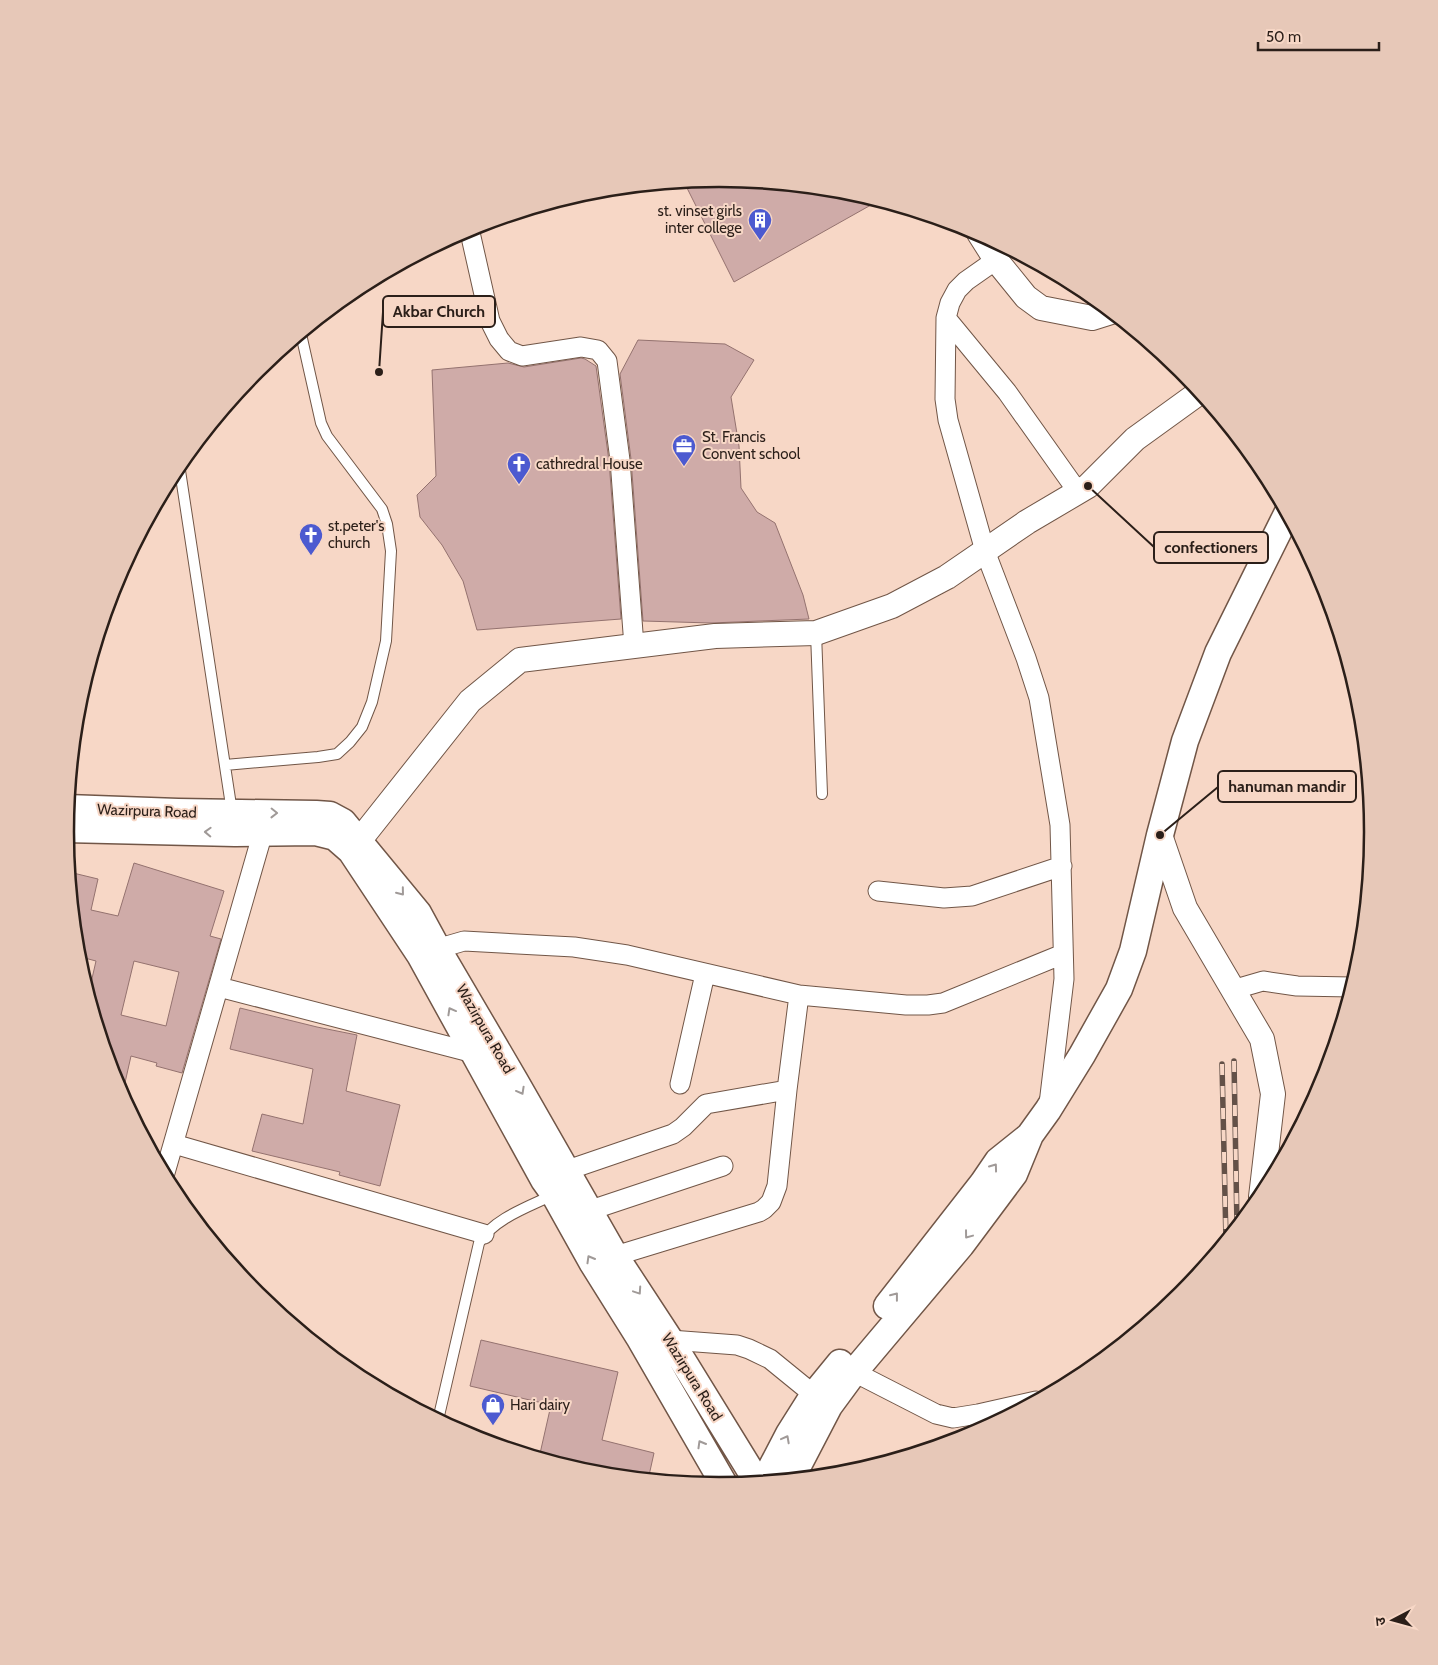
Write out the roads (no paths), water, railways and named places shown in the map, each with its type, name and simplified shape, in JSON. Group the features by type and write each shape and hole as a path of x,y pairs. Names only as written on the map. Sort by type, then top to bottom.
{"main road":[{"path":"767,1475 789,1434 821,1401 854,1372 961,1245 1014,1174 1030,1135 1048,1110 1119,989 1133,951 1160,835 1186,740 1218,653 1284,521"},
{"name":"Wazirpura Road","path":"75,808 330,815 343,822 355,846 428,951 515,1082 561,1184"},
{"name":"Wazirpura Road","path":"74,829 235,833 315,832 335,837 355,846"},
{"name":"Wazirpura Road","path":"428,951 474,1054 579,1214 615,1256 670,1340 754,1476"},
{"path":"793,1473 821,1401 890,1302 998,1161 1030,1135"},
{"name":"Wazirpura Road","path":"579,1214 592,1262 639,1338 720,1478"}],"street":[{"path":"471,237 490,321 499,340 508,351 522,356 581,347 598,350 607,361 620,460 634,646"},
{"path":"987,246 1026,297 1042,308 1092,318 1103,315"},
{"path":"996,260 966,281 950,303 946,318 945,399 948,420 985,551 1026,658 1039,698 1060,825 1064,979 1048,1110"},
{"path":"946,318 1007,392 1078,492"},
{"path":"355,846 470,701 520,660 715,636 816,633 892,606 947,577 1027,522 1088,486 1135,439 1194,396"},
{"path":"167,1166 263,832"},
{"path":"1160,835 1185,908 1262,1039 1273,1094 1264,1178"},
{"path":"878,891 944,898 972,896 1062,866"},
{"path":"428,951 464,941 574,947 627,955 799,995 906,1005 943,1003 1063,954"},
{"path":"680,1084 705,974"},
{"path":"1232,990 1263,980 1296,986 1345,987"},
{"path":"219,986 474,1054"},
{"path":"615,1256 764,1209 771,1202 777,1186 799,995"},
{"path":"561,1184 673,1134 683,1127 706,1104 787,1090"},
{"path":"174,1144 484,1234"},
{"path":"579,1214 723,1166"},
{"path":"670,1340 737,1345 749,1349 770,1359 821,1401"},
{"path":"854,1372 936,1414 953,1418 1013,1406"}],"lane":[{"path":"225,765 337,754 362,727 372,702 386,640 391,551 388,524 382,509 327,436 321,422 302,340"},
{"path":"181,476 232,813"},
{"path":"816,633 822,794"},
{"path":"439,1414 479,1243 484,1234 494,1225 561,1184"}],"railway":[{"path":"1234,1061 1237,1217"},
{"path":"1222,1064 1226,1231"}],"place":[{"name":"st. vinset girls inter college","path":"760,241"},
{"name":"Akbar Church","path":"379,372"},
{"name":"St. Francis Convent school","path":"684,467"},
{"name":"cathredral House","path":"519,485"},
{"name":"confectioners","path":"1088,486"},
{"name":"st.peter's church","path":"311,556"},
{"name":"hanuman mandir","path":"1160,835"},
{"name":"Hari dairy","path":"493,1426"}]}
